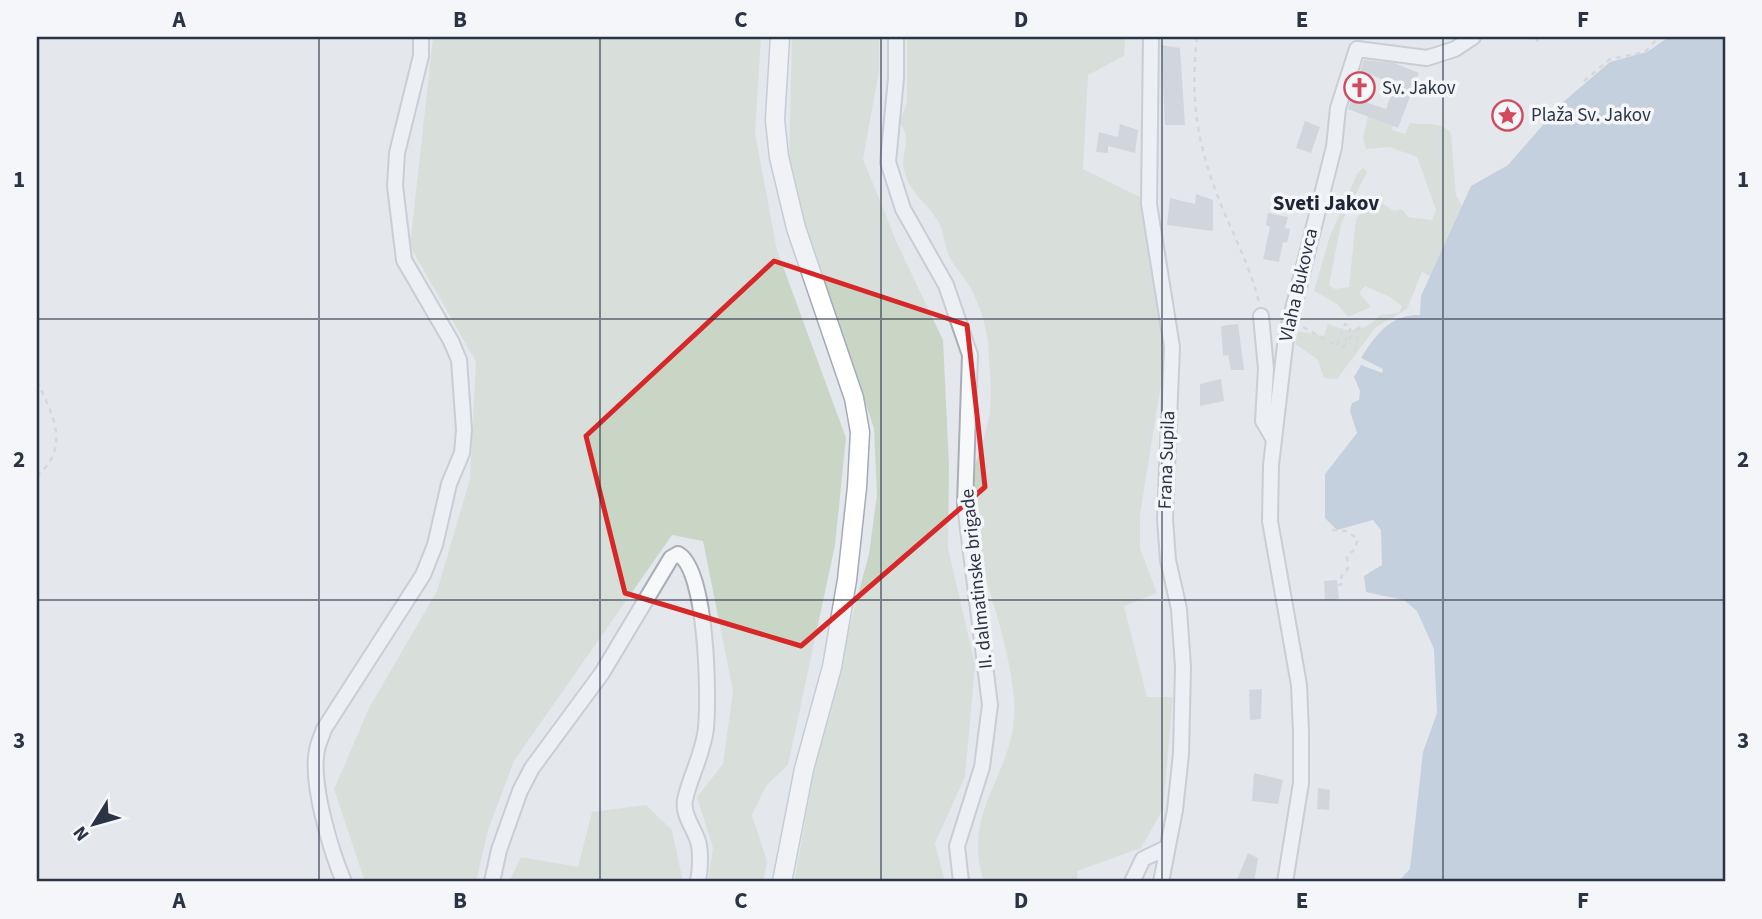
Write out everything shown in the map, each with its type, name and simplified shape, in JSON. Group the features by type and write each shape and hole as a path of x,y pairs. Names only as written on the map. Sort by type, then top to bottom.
{"main road":[{"path":"780,37 775,120 779,157 796,228 853,398 860,432 858,487 847,580 832,667 804,769 782,882"}],"street":[{"path":"344,882 336,863 318,783 316,751 324,729 424,576 463,441 459,360 451,341 404,260 399,225 395,186 397,153 421,55 421,37"},
{"name":"II. dalmatinske brigade","path":"896,37 896,78 888,162 903,209 946,285 970,355 971,393 965,505 990,705 982,767 957,846 961,882"},
{"name":"Frana Supila","path":"1151,37 1149,204 1172,347 1165,519 1168,560 1179,609 1183,667 1181,754 1175,810 1161,882"},
{"name":"Vlaha Bukovca","path":"1285,882 1300,796 1301,743 1299,685 1270,521 1273,438 1286,337 1334,147 1338,108 1357,49 1426,58 1455,49 1473,37"},
{"name":"Vlaha Bukovca","path":"1261,316 1266,369 1264,421 1273,438"},
{"path":"492,882 499,850 520,792 533,768 602,673 671,558 678,554 686,558 692,572 708,656 706,728 698,766 685,801 687,816 699,843 698,882"},
{"path":"1132,882 1143,859 1166,848"}],"path":[{"name":"Vlaha Bukovca","path":"1197,37 1192,93 1196,119 1214,188 1242,248 1261,316"},
{"path":"1535,37 1538,42"},
{"path":"1584,81 1610,59 1645,52 1659,37"},
{"path":"1294,322 1337,346 1345,324 1351,327 1343,347 1360,325 1354,355"},
{"path":"37,381 53,414 58,440 51,464 37,476"},
{"path":"1332,530 1346,531 1358,538 1355,549 1347,556 1348,568 1341,577 1343,583 1337,586"}],"highlighted area":[{"path":"774,261 967,325 985,487 801,646 625,593 586,436"}],"green space":[{"path":"433,37 761,37 755,133 777,250 846,438 835,545 788,765 766,786 752,815 767,861 763,882 708,882 713,848 697,797 723,764 733,691 703,541 672,535 514,761 488,830 476,882 365,882 334,789 369,708 437,591 470,479 476,362 410,246"},
{"path":"792,37 879,37 879,71 863,159 897,243 943,340 949,466 948,548 975,665 965,777 935,843 945,882 794,882 821,733 869,554 877,495 874,428 809,238 789,164"},
{"path":"907,37 1125,37 1124,56 1088,75 1083,169 1140,197 1166,326 1161,384 1140,515 1140,548 1157,593 1124,606 1147,697 1173,697 1163,809 1141,848 1077,871 1078,882 984,882 978,856 979,832 984,810 1008,748 1013,725 1014,700 1006,651 974,533 969,498 972,477 989,418 989,349 981,312 968,283 949,256 942,229 907,180 903,159 906,137 900,123 907,101"},
{"path":"1368,116 1405,134 1410,123 1437,125 1447,129 1451,133 1456,195 1462,206 1432,277 1422,272 1407,309 1376,327 1337,379 1324,378 1317,359 1295,344 1298,331 1324,336 1328,324 1356,330 1368,325 1380,315 1399,313 1402,306 1390,297 1365,286 1359,293 1371,307 1348,317 1337,304 1314,291 1330,236 1357,174 1363,168 1367,172 1341,224 1329,285 1335,289 1349,287 1356,219 1377,194 1382,203 1394,211 1402,209 1408,217 1432,220 1436,210 1417,157 1389,147 1366,149 1363,137"},
{"path":"646,805 672,830 683,882 509,882 521,857 578,867 592,812"}],"water":[{"path":"1669,37 1725,37 1725,882 1398,882 1410,869 1423,752 1437,713 1434,649 1417,611 1404,600 1366,592 1364,576 1382,565 1381,530 1373,520 1337,530 1325,518 1325,474 1357,433 1350,411 1352,403 1359,400 1360,391 1354,377 1361,365 1382,373 1383,369 1361,358 1385,327 1401,318 1420,315 1421,296 1471,186 1508,165 1562,103 1610,62 1647,52"}],"building":[{"path":"1161,45 1180,48 1185,125 1165,125"},
{"path":"1364,60 1394,63 1419,73 1398,128 1348,109","holes":["1371,75 1395,84 1386,109 1363,101"]},
{"path":"1305,121 1320,127 1311,153 1296,148"},
{"path":"1120,124 1138,130 1135,153 1108,146 1108,153 1096,152 1099,132 1118,137"},
{"path":"1196,194 1213,200 1213,231 1167,225 1170,198 1195,204"},
{"path":"1268,213 1288,217 1285,228 1290,229 1287,243 1283,242 1279,262 1263,259 1270,227 1266,225"},
{"path":"1238,324 1244,370 1231,370 1228,355 1223,356 1221,326"},
{"path":"1221,379 1224,401 1200,406 1200,384"},
{"path":"1337,580 1339,599 1325,600 1324,581"},
{"path":"1262,689 1261,719 1250,720 1249,690"},
{"path":"1254,773 1283,780 1278,804 1252,801"},
{"path":"1318,788 1330,790 1329,810 1317,809"},
{"path":"1248,853 1258,858 1254,882 1236,882"}],"place":[{"name":"Sv. Jakov","path":"1359,88"},
{"name":"Plaža Sv. Jakov","path":"1508,115"}],"district":[{"name":"Sveti Jakov","path":"1326,203"}]}
